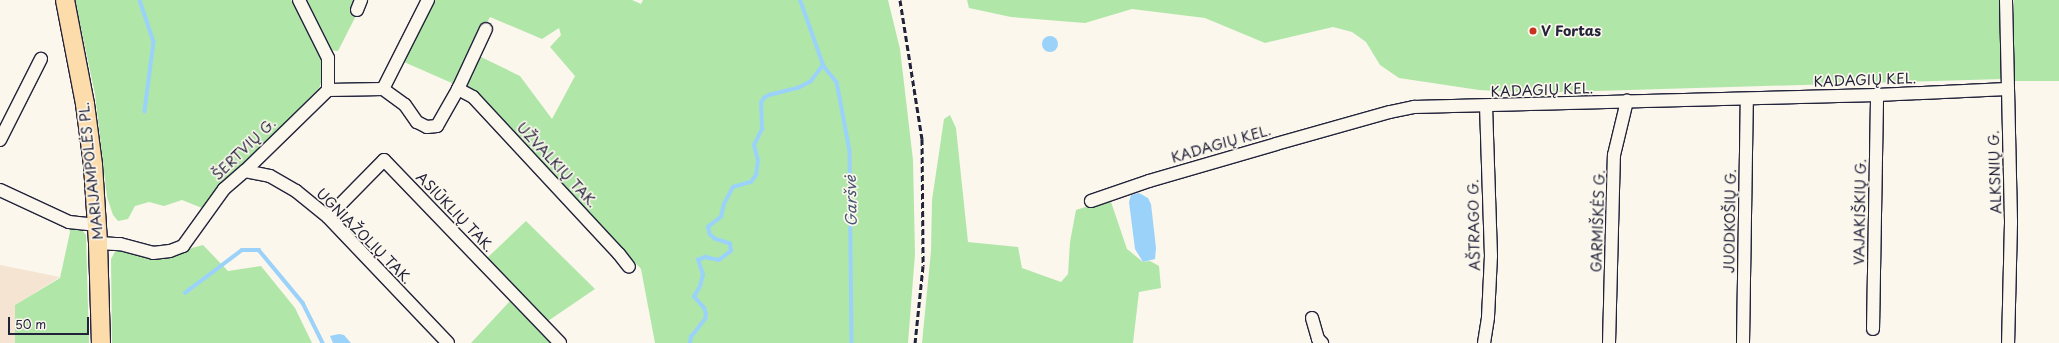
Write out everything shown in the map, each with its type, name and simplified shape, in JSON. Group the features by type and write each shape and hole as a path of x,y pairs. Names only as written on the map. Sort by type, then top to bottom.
{"main road":[{"name":"MARIJAMPOLĖS PL.","path":"65,0 85,104 93,165 98,243 101,343"}],"street":[{"path":"298,0 328,58 328,90 383,89 405,105 417,122 427,128 437,126 458,89 486,29"},
{"path":"383,89 428,0"},
{"name":"ALKSNIŲ G.","path":"2006,0 2006,89 2011,223 2008,343"},
{"path":"0,140 41,59"},
{"name":"UŽVALKIŲ TAK.","path":"458,89 473,97 620,254 629,268"},
{"name":"KADAGIŲ KEL.","path":"1091,201 1149,181 1390,112 1424,107 1486,107 1627,101 1878,95 2006,89"},
{"name":"ŠERTVIŲ G.","path":"98,243 120,244 153,253 183,246 224,189 245,171 328,90"},
{"name":"VAJAKIŠKIŲ G.","path":"1873,329 1878,95"},
{"name":"JUODKOŠIŲ G.","path":"1743,343 1746,99"},
{"name":"GARMIŠKĖS G.","path":"1609,343 1614,155 1627,101"},
{"name":"AŠTRAGO G.","path":"1484,343 1488,317 1491,256 1486,107"},
{"name":"ASIŪKLIŲ TAK.","path":"328,217 384,160 560,343"},
{"name":"UGNIAŽOLIŲ TAK.","path":"245,171 270,176 296,191 328,217 448,343"},
{"path":"0,190 69,222 97,225"},
{"path":"1312,318 1318,339 1322,343"}],"shaded area":[{"path":"0,265 60,277 15,305 15,343 0,343"}],"green space":[{"path":"75,0 291,0 318,43 323,57 324,75 319,88 277,132 230,177 202,208 182,200 164,206 149,202 135,206 128,219 118,221 113,215 107,197 95,94"},
{"path":"302,0 364,0 338,51 329,50"},
{"path":"433,0 632,0 641,4 643,0 888,0 900,49 913,160 915,254 908,343 655,343 641,269 480,96 464,84 479,56 520,76 552,119 575,76 550,47 561,35 559,28 542,39 490,17 454,84 404,62"},
{"path":"967,0 2000,0 2002,79 1529,93 1479,90 1399,78 1380,65 1366,42 1352,32 1333,27 1265,43 1205,18 1132,9 1085,23 1011,17 969,8"},
{"path":"2014,0 2059,0 2059,81 2014,81"},
{"path":"950,115 956,128 968,242 1018,247 1022,268 1061,282 1068,274 1070,242 1076,210 1110,199 1127,249 1143,262 1150,261 1159,266 1161,288 1139,292 1133,343 922,343 931,251 932,200 944,119"},
{"path":"526,221 595,289 545,323 486,259"},
{"path":"69,228 82,230 86,235 89,343 15,343 15,305 60,278 70,232"},
{"path":"203,245 228,271 261,266 295,308 312,343 112,343 111,259 117,248 155,258"},
{"path":"510,301 551,343 471,343"}],"water":[{"path":"1050,36 1056,38 1058,44 1056,50 1050,52 1044,50 1042,44 1044,38"},
{"path":"1139,193 1148,198 1151,204 1156,248 1155,259 1143,262 1135,249 1129,202 1131,195"},
{"path":"339,334 344,335 351,343 333,343 330,336"}],"waterway":[{"path":"140,0 154,42 145,111"},
{"path":"690,343 691,337 705,319 706,314 704,308 694,297 700,286 703,275 698,260 705,257 719,260 731,251 730,244 715,239 710,235 708,227 721,217 724,204 733,187 751,182 756,175 758,161 754,145 762,129 761,103 764,98 769,95 798,88 811,81 823,65 800,0"},
{"name":"Garšvė","path":"823,65 837,82 850,151 852,343"},
{"path":"185,293 242,250 259,250 303,303 323,343"}],"railway":[{"path":"900,0 922,139 923,266 915,343"}],"place":[{"name":"V Fortas","path":"1533,31"}]}
